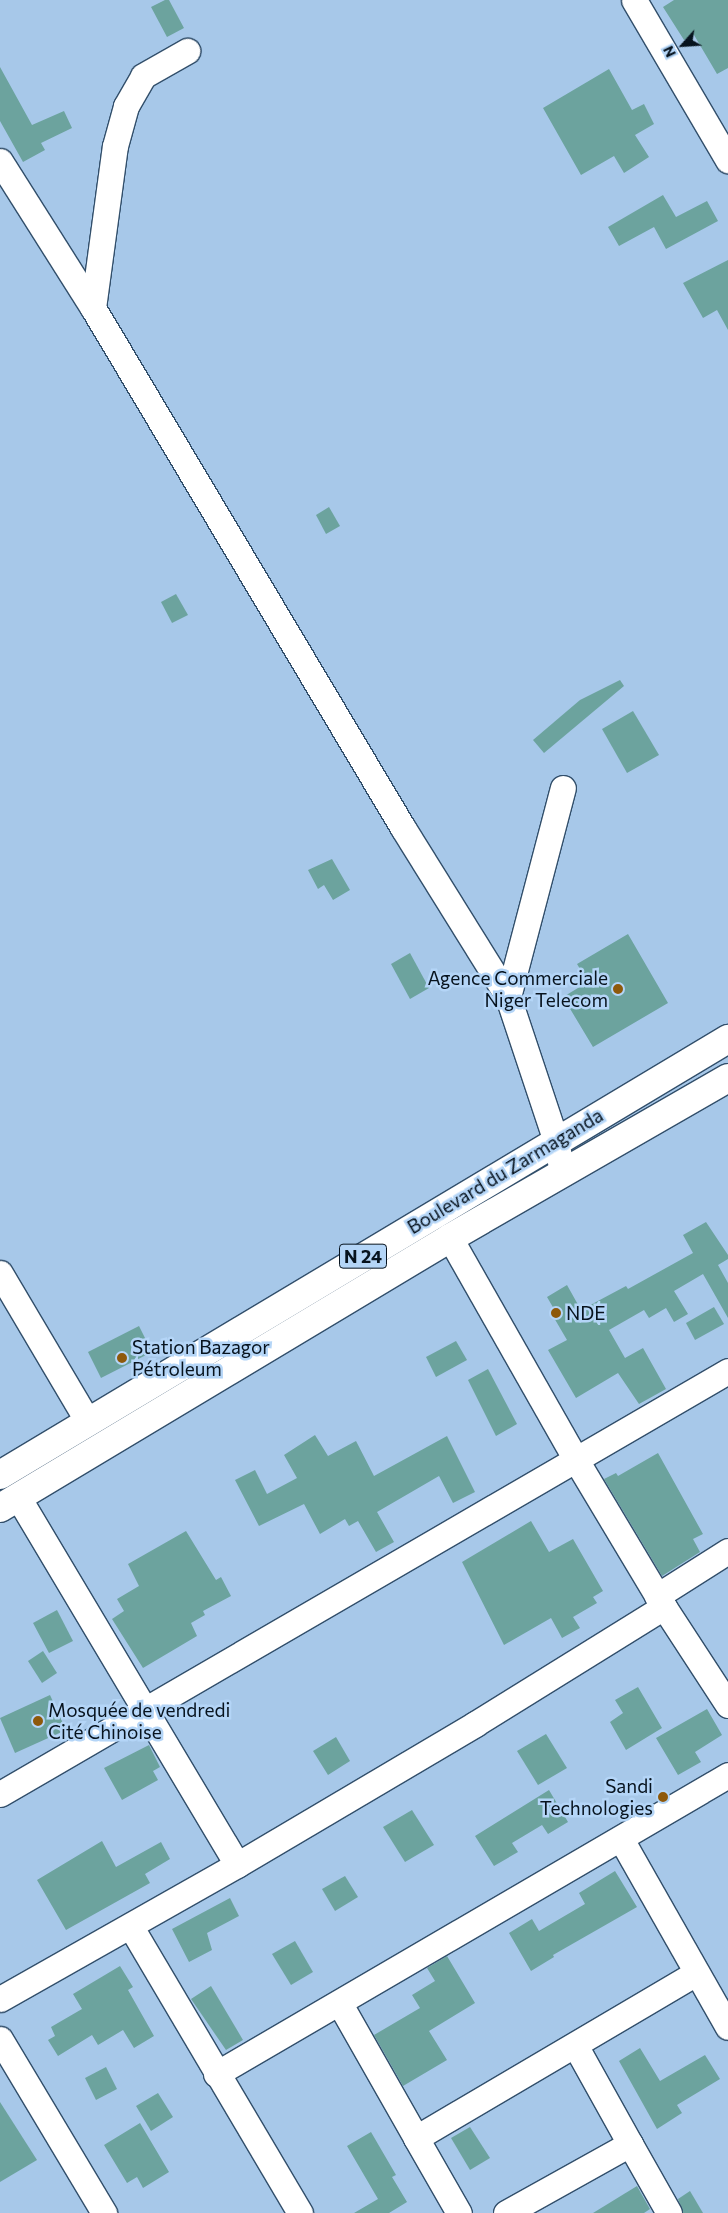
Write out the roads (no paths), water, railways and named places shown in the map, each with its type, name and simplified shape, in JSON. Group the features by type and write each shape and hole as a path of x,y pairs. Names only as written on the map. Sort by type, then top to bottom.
{"main road":[{"name":"Boulevard du Zarmaganda","path":"0,1474 728,1039"},
{"name":"Boulevard du Zarmaganda","path":"9,1502 450,1238 728,1078"},
{"path":"144,1388 160,1411"}],"street":[{"path":"634,0 728,160"},
{"path":"93,308 115,146 126,106 143,76 187,51"},
{"path":"0,161 93,308 398,819 508,997 556,1141 562,1172"},
{"path":"508,997 563,788"},
{"path":"450,1238 576,1460 661,1601 728,1705"},
{"path":"0,1272 88,1422"},
{"path":"0,1794 728,1371"},
{"path":"9,1502 145,1710 237,1865"},
{"path":"0,1999 131,1928 475,1724 661,1601 728,1551"},
{"path":"216,2074 340,2004 728,1775"},
{"path":"621,1839 696,1974 728,2027"},
{"path":"131,1928 300,2213"},
{"path":"416,2138 696,1974"},
{"path":"340,2004 459,2213"},
{"path":"0,2039 104,2213"},
{"path":"574,2045 669,2213"},
{"path":"506,2213 630,2144"}],"place":[{"name":"Agence Commerciale Niger Telecom","path":"618,989"},
{"name":"NDE","path":"556,1313"},
{"name":"Station Bazagor Pétroleum","path":"122,1358"},
{"name":"Mosquée de vendredi Cité Chinoise","path":"38,1721"},
{"name":"Sandi Technologies","path":"663,1797"}]}
